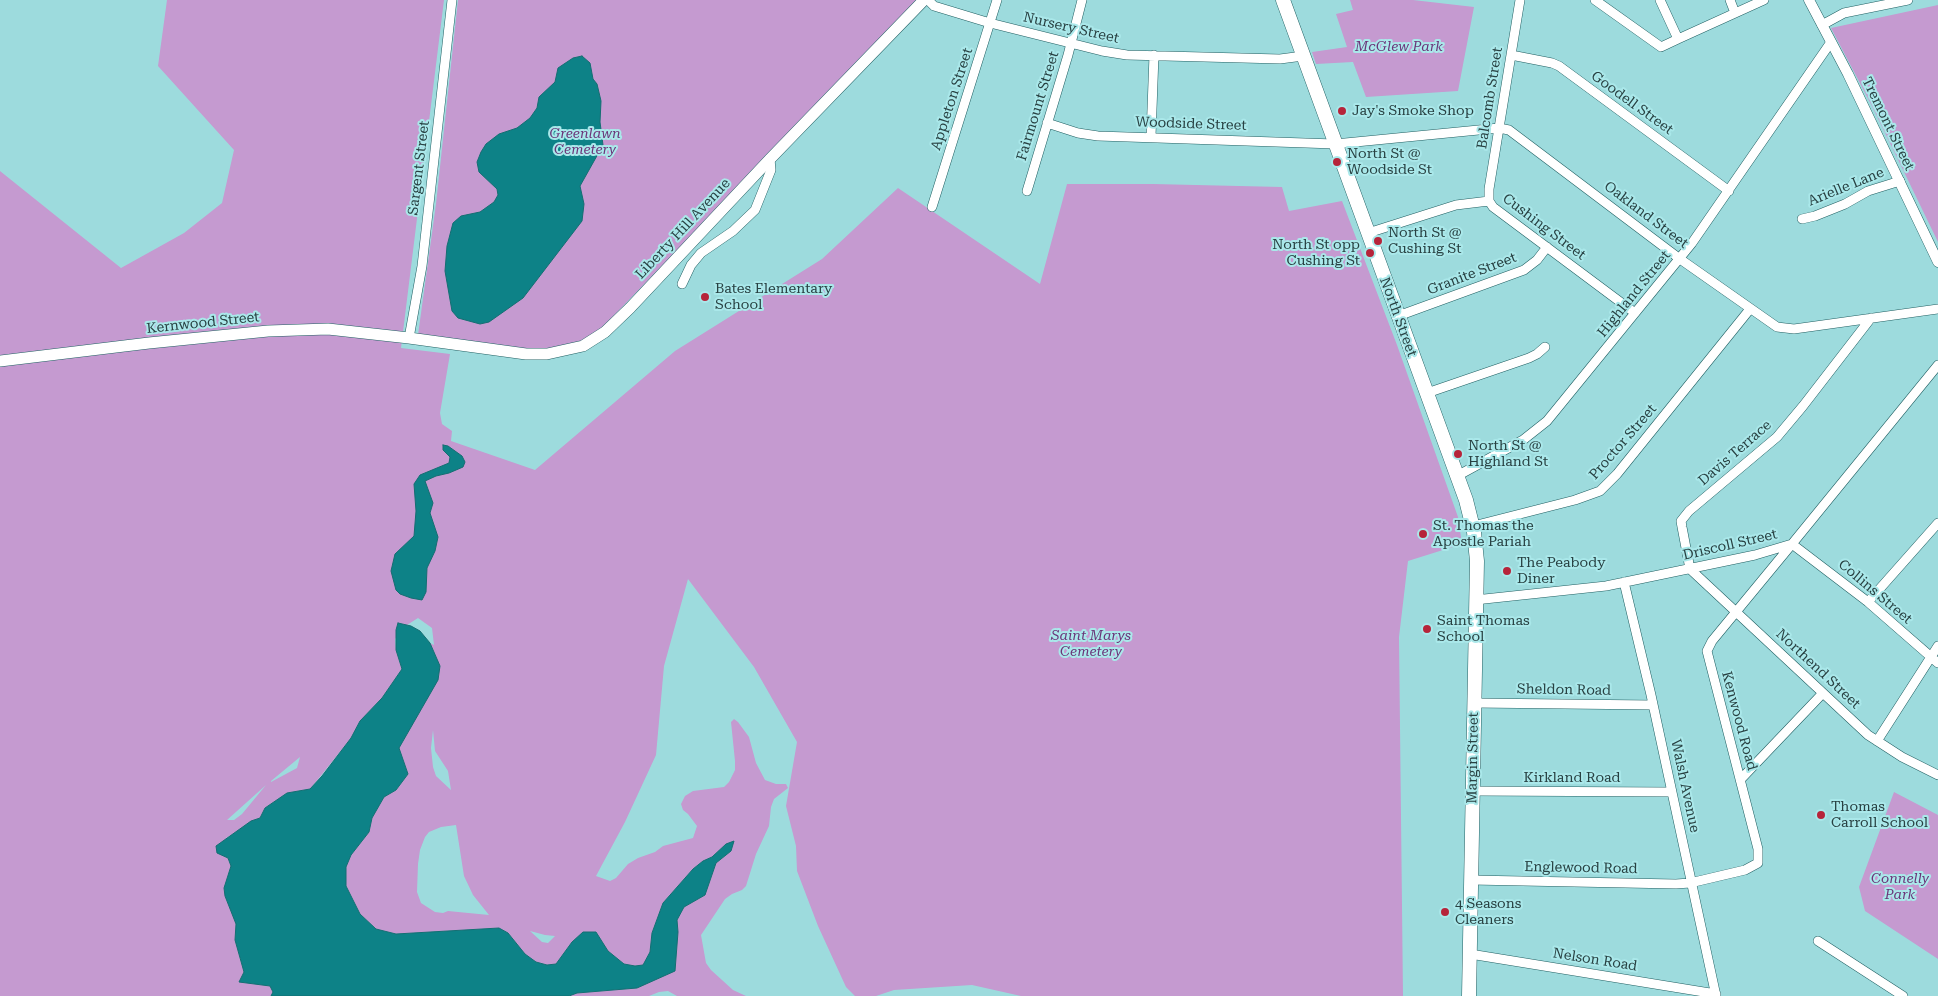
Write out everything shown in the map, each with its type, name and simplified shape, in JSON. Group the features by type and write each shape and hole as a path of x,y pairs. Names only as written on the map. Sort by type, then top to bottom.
{"highway":[{"name":"North Street","path":"1283,0 1457,476 1472,523"},
{"name":"Margin Street","path":"1469,996 1477,561 1472,523"}],"main road":[{"name":"Liberty Hill Avenue","path":"409,338 526,354 547,354 570,350 593,341 630,308 770,159 924,0"},
{"name":"Kernwood Street","path":"0,361 268,331 328,329 409,338"}],"street":[{"name":"Sargent Street","path":"409,338 422,266 452,0"},
{"name":"Nursery Street","path":"928,0 934,6 990,23 1102,51 1154,55 1280,59 1303,56"},
{"name":"Appleton Street","path":"932,207 997,0"},
{"name":"Fairmount Street","path":"1027,191 1082,0"},
{"name":"Balcomb Street","path":"1489,201 1520,0"},
{"path":"1595,0 1661,47 1764,0"},
{"path":"1660,0 1678,39"},
{"path":"1730,0 1735,13"},
{"name":"Tremont Street","path":"1809,0 1848,74 1938,262"},
{"path":"1822,25 1844,14 1908,0"},
{"name":"Highland Street","path":"1457,476 1541,428 1680,259 1831,42"},
{"path":"1151,136 1154,55"},
{"name":"Goodell Street","path":"1511,55 1559,66 1728,191"},
{"name":"Woodside Street","path":"1048,123 1087,135 1335,144"},
{"name":"Oakland Street","path":"1335,144 1499,128 1509,130 1680,259 1772,324 1783,329 1938,309"},
{"path":"682,284 691,265 701,254 715,242 733,231 755,210 770,170 770,159"},
{"name":"Arielle Lane","path":"1802,219 1845,204 1868,191 1900,181"},
{"name":"Cushing Street","path":"1368,233 1456,205 1489,201 1493,207 1635,314"},
{"name":"Granite Street","path":"1398,316 1524,270 1537,260 1547,247"},
{"name":"Proctor Street","path":"1472,523 1575,500 1600,491 1617,474 1750,309"},
{"name":"Davis Terrace","path":"1690,568 1682,527 1684,515 1773,441 1803,406 1871,318"},
{"path":"1427,394 1529,358 1537,354 1544,347"},
{"name":"Driscoll Street","path":"1475,600 1606,586 1755,555 1792,544 1938,365"},
{"path":"1868,602 1938,522"},
{"name":"Collins Street","path":"1792,544 1868,602 1938,663"},
{"name":"Kenwood Road","path":"1691,883 1745,870 1758,864 1758,849 1707,651 1712,641 1792,544"},
{"name":"Northend Street","path":"1690,568 1877,741 1902,757 1938,775"},
{"name":"Walsh Avenue","path":"1624,582 1653,704 1716,995"},
{"path":"1877,741 1938,646"},
{"path":"1741,780 1824,692"},
{"name":"Sheldon Road","path":"1474,703 1653,704"},
{"name":"Kirkland Road","path":"1472,791 1672,792"},
{"name":"Englewood Road","path":"1471,880 1691,883"},
{"path":"1818,941 1903,996"},
{"name":"Nelson Road","path":"1470,954 1716,995"}],"green space":[{"name":"Saint Marys Cemetery","path":"167,0 444,0 401,348 450,354 440,413 442,424 452,431 451,441 535,470 675,351 822,259 898,188 1040,284 1067,184 1282,187 1289,211 1342,201 1397,345 1458,517 1462,544 1408,561 1399,637 1403,996 1021,996 972,985 894,990 876,996 855,996 846,987 818,926 797,871 796,846 786,806 797,742 754,667 688,579 664,666 656,755 625,822 596,876 610,881 616,878 628,864 638,858 655,852 663,846 693,838 697,826 683,810 681,804 685,796 693,791 724,787 729,782 735,770 731,722 734,719 738,722 749,737 756,763 765,780 776,784 786,784 788,788 774,799 769,826 756,854 746,886 725,899 701,935 706,963 711,970 733,990 746,996 677,996 668,991 649,996 569,996 577,993 637,988 676,959 677,920 684,907 705,895 716,863 731,851 726,844 712,857 693,869 663,903 652,933 650,952 643,965 624,964 608,951 596,932 572,942 556,964 547,965 536,962 525,954 508,933 499,928 396,934 376,929 360,914 346,886 346,867 351,855 369,832 372,818 384,797 396,790 408,774 399,748 410,728 436,657 430,643 434,645 432,628 418,618 407,625 395,639 396,650 402,669 382,698 360,721 351,738 310,789 287,793 265,808 260,818 226,838 228,858 231,866 224,888 227,902 232,910 236,924 235,940 244,972 240,982 271,986 273,992 271,996 0,996 0,171 121,268 184,233 222,203 234,150 158,66","holes":["433,730 435,751 448,771 451,790 436,776 431,748","300,757 297,768 271,781","266,785 242,814 234,820 227,820","456,825 464,876 473,895 489,915 448,911 443,913 435,912 421,903 417,892 418,864 420,850 429,832 441,827","530,931 555,936 548,943 542,942"]},
{"name":"Greenlawn Cemetery","path":"458,0 918,0 600,330 572,346 541,351 418,335 436,204"},
{"name":"McGlew Park","path":"1350,0 1413,0 1474,7 1458,91 1366,97 1353,62 1316,64 1312,52 1347,47 1336,14 1353,10"},
{"path":"1938,5 1938,242 1873,108 1831,28"},
{"name":"Connelly Park","path":"1894,792 1938,815 1938,959 1865,911 1859,887"}],"water":[{"path":"582,56 590,63 593,79 597,84 601,101 600,122 603,145 580,186 584,204 582,221 523,298 489,322 480,324 458,318 452,311 445,271 447,246 453,223 461,216 480,212 494,202 498,195 497,189 479,172 477,162 481,152 486,144 499,134 517,128 530,118 537,108 539,97 555,82 558,68 573,58"},
{"path":"443,445 448,446 462,456 465,462 463,467 425,481 433,503 430,513 438,537 435,551 427,568 426,592 422,600 400,594 396,590 391,571 395,554 414,536 416,511 414,484 420,475 449,463 450,457 443,450"},
{"path":"398,623 411,626 420,631 430,643 440,666 438,680 399,748 408,774 396,790 384,797 372,818 369,832 351,855 346,867 346,886 360,914 376,929 396,934 499,928 508,933 525,954 536,962 547,965 556,964 572,942 583,932 596,932 608,951 624,964 643,965 650,952 652,933 663,903 693,869 712,857 726,844 734,841 731,851 716,863 705,895 684,907 677,920 675,971 637,988 577,993 569,996 271,996 273,992 270,986 239,982 244,972 235,940 236,924 225,896 224,888 231,866 228,858 217,853 216,846 251,821 260,818 265,808 287,793 310,789 322,776 351,738 360,721 382,698 402,669 396,650"}],"place":[{"name":"Jay's Smoke Shop","path":"1342,111"},
{"name":"North St @ Woodside St","path":"1337,162"},
{"name":"North St @ Cushing St","path":"1378,241"},
{"name":"North St opp Cushing St","path":"1370,253"},
{"name":"Bates Elementary School","path":"705,297"},
{"name":"North St @ Highland St","path":"1458,454"},
{"name":"St. Thomas the Apostle Pariah","path":"1423,534"},
{"name":"The Peabody Diner","path":"1507,571"},
{"name":"Saint Thomas School","path":"1427,629"},
{"name":"Thomas Carroll School","path":"1821,815"},
{"name":"4 Seasons Cleaners","path":"1445,912"}]}
